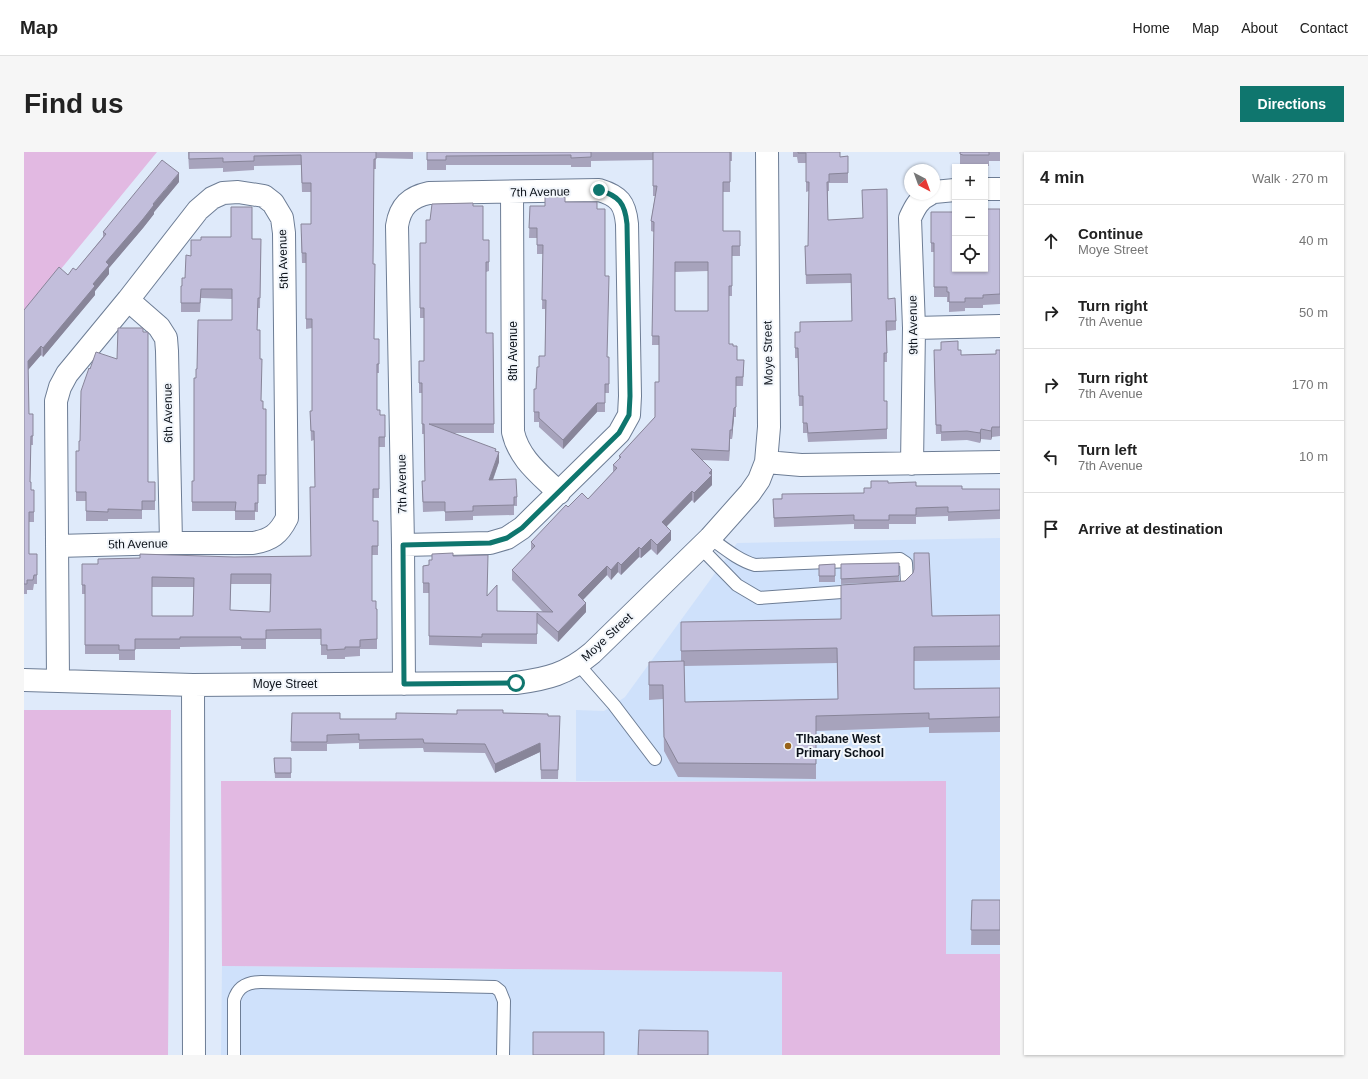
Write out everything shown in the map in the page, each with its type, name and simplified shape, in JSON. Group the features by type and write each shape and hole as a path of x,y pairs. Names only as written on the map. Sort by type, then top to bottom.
{"street":[{"name":"Moye Street","path":"24,680 193,685 516,683 559,674 578,664 592,653 705,542 750,493 759,480 766,462 769,427 767,152"},
{"path":"988,189 1000,189"},
{"name":"7th Avenue","path":"403,545 490,543 507,538 522,528 619,433 629,415 630,388 626,212 621,202 611,194 599,190 429,193 418,195 409,201 398,216 397,234 404,684"},
{"path":"940,191 952,190"},
{"name":"5th Avenue","path":"57,546 171,543 253,543 264,542 274,536 282,528 287,518 284,233 282,218 273,203 264,196 238,192 223,193 212,198 198,210 128,300 67,374 60,387 56,401 57,546 58,680"},
{"name":"8th Avenue","path":"512,192 513,432 516,443 523,456 559,493"},
{"name":"9th Avenue","path":"912,464 914,328 910,218 915,206 920,200"},
{"name":"6th Avenue","path":"128,300 159,327 166,338 168,351 171,543"},
{"path":"914,328 1000,326"},
{"path":"766,462 801,465 1000,462"},
{"path":"193,685 194,1055"}],"lane":[{"path":"705,542 755,566 900,559 906,563 907,583 902,589 885,589"},
{"path":"705,542 737,585 759,598 870,590"},
{"path":"578,664 614,705 656,758"},
{"path":"234,1055 234,1000 236,994 244,986 251,982 261,982 495,987 500,991 504,1001 503,1055"}],"shaded area":[{"path":"24,152 157,152 24,314"},
{"name":"Tlhabane West Primary School","path":"1000,538 1000,954 946,954 946,781 576,781 576,710 604,711 625,697 737,543"},
{"path":"24,710 171,710 168,1055 24,1055"},
{"path":"221,781 946,781 946,954 1000,954 1000,1055 782,1055 782,972 222,966"},
{"path":"222,966 783,972 782,1055 221,1055"}],"building":[{"path":"189,152 376,152 376,159 374,159 374,339 379,339 379,364 377,364 377,410 380,410 380,415 385,415 385,437 379,437 379,489 373,489 373,521 378,521 378,546 372,546 372,601 376,601 377,639 360,640 360,647 345,647 345,649 327,650 327,645 321,645 321,629 266,630 266,639 241,639 241,637 180,637 180,639 135,639 135,650 119,650 119,645 85,645 85,585 82,585 82,564 98,564 98,559 140,558 140,554 234,557 311,556 310,487 315,487 314,431 311,431 310,411 312,411 312,319 306,319 306,253 302,253 301,224 311,224 311,183 302,183 301,155 254,156 254,161 223,162 223,158 189,159","holes":["231,574 271,574 270,612 230,610","152,577 194,578 193,616 152,616"]},
{"path":"427,152 591,152 591,157 571,158 571,155 446,156 446,160 427,160"},
{"path":"653,152 730,152 730,182 723,182 723,231 740,231 740,246 732,246 732,286 729,286 729,344 737,346 737,360 744,360 743,377 736,377 736,407 734,408 732,430 730,430 729,451 691,449 712,470 709,473 712,475 694,493 692,491 662,522 671,531 657,545 651,539 641,549 639,547 621,565 618,562 611,570 607,566 578,595 586,603 558,632 537,613 537,634 482,634 482,637 429,636 429,583 423,583 423,566 429,565 429,560 432,560 432,554 453,553 453,556 488,555 487,596 497,585 497,611 553,612 512,570 535,546 531,542 566,505 568,507 582,493 588,499 617,468 613,465 621,457 619,456 655,417 655,382 659,382 659,336 652,336 654,222 651,221 657,186 653,186","holes":["675,262 708,262 708,311 675,311"]},
{"path":"798,152 840,152 840,157 848,156 848,173 829,174 829,182 827,182 828,220 863,218 862,190 887,189 888,299 895,298 896,321 886,321 887,353 884,353 884,401 887,401 887,429 808,433 807,423 803,423 803,396 799,396 798,348 795,348 795,332 800,332 800,322 852,321 851,274 806,275 805,246 808,246 809,182 806,182 806,153"},
{"path":"960,152 989,152 989,155 963,155 960,154"},
{"path":"162,160 179,173 153,204 154,205 143,219 106,262 109,265 93,284 95,286 43,348 41,346 28,361 29,414 33,414 30,482 31,490 34,490 34,512 29,512 29,554 37,554 37,575 34,575 33,580 27,580 27,584 24,584 24,310 59,267 68,275 73,268 76,270 106,234 103,232"},
{"path":"545,197 565,197 565,202 597,202 597,209 605,209 605,276 609,276 607,357 609,357 609,384 605,384 605,403 597,403 563,440 539,418 539,412 534,412 534,389 536,389 539,356 545,356 546,300 542,300 543,245 537,245 537,228 529,228 530,206 545,206"},
{"path":"473,203 473,206 483,206 483,240 489,240 489,262 486,262 486,333 493,333 494,424 429,424 496,449 495,451 499,452 489,480 516,479 517,497 514,497 514,505 473,506 473,511 445,512 445,502 423,502 422,481 425,481 424,424 422,424 422,383 419,383 419,361 424,361 424,308 420,308 420,243 426,243 426,220 430,220 432,204"},
{"path":"231,207 252,207 252,239 261,239 260,298 258,298 257,330 260,330 260,359 262,359 261,401 263,401 263,409 266,409 266,475 258,475 258,503 255,503 255,511 235,511 236,502 192,502 192,481 194,481 194,378 196,378 197,369 198,320 232,320 232,289 201,289 200,303 181,303 182,278 185,278 186,255 191,256 191,240 201,240 201,237 231,237"},
{"path":"988,209 1000,209 1000,294 983,295 983,298 965,298 965,302 949,302 949,292 947,292 947,287 934,287 934,243 931,243 931,212 952,212 952,272 988,272"},
{"path":"118,328 143,328 143,332 148,332 148,482 155,482 155,501 142,501 142,510 108,509 108,512 86,511 86,492 76,492 76,451 79,451 80,441 81,391 96,352 117,359"},
{"path":"958,341 958,350 961,350 961,355 996,354 996,350 1000,350 1000,427 992,427 991,431 981,429 980,433 967,431 941,432 941,425 936,425 934,350 941,350 941,342"},
{"path":"871,481 888,481 888,483 916,482 916,486 962,486 962,489 1000,489 1000,510 948,512 948,507 916,508 916,515 889,515 889,520 854,520 854,515 774,518 773,499 782,499 782,494 864,493 864,488 871,488"},
{"path":"914,553 929,553 932,616 1000,615 1000,646 914,647 914,689 1000,688 1000,717 929,719 929,713 816,716 816,764 678,763 664,737 663,685 649,685 649,662 684,661 685,702 838,699 837,648 681,651 681,622 841,619 841,585 905,581 913,573"},
{"path":"899,563 898,576 841,579 841,564"},
{"path":"835,564 835,576 819,576 819,565"},
{"path":"457,710 503,710 503,713 548,714 548,716 560,716 558,770 541,770 540,743 495,764 485,744 424,743 423,739 359,740 359,734 327,735 327,742 291,742 292,713 340,713 340,719 396,719 396,713 457,714"},
{"path":"274,758 291,758 291,773 275,773"},
{"path":"972,900 1000,900 1000,930 971,930"},
{"path":"639,1030 708,1031 708,1055 638,1055"},
{"path":"533,1032 604,1032 604,1055 533,1055"}],"place":[{"name":"Tlhabane West Primary School","path":"788,746"}],"route":[{"path":"516,683 404,684 403,545 490,543 507,538 522,528 619,433 629,415 630,396 626,212 621,202 611,194 599,190"}]}
